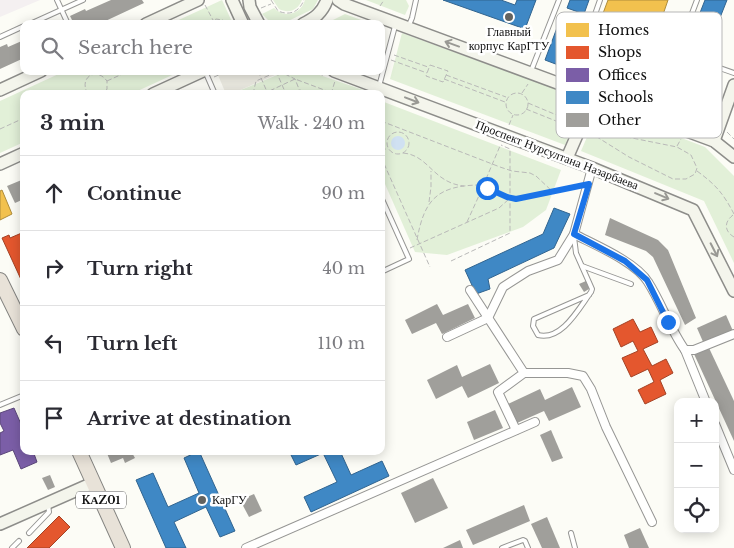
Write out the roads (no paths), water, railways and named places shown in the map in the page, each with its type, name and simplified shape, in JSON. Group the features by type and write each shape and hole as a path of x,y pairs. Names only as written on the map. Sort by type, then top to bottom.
{"highway":[{"path":"0,280 20,321"},
{"name":"KАZ01","path":"81,455 123,548"}],"main road":[{"path":"155,20 198,0"},
{"path":"232,0 241,20"},
{"path":"249,0 250,8 257,20"},
{"path":"310,20 323,10 327,0"},
{"path":"338,0 344,4 556,82"},
{"path":"0,90 32,75"},
{"path":"164,90 203,75"},
{"name":"Проспект Нурсултана Назарбаева","path":"343,75 376,90"},
{"path":"722,124 731,103 734,85"},
{"name":"Проспект Нурсултана Назарбаева","path":"385,93 567,158 693,210 734,291"},
{"path":"567,158 575,138"},
{"path":"703,138 714,142 734,157"},
{"path":"714,142 716,138"},
{"path":"0,164 20,155"},
{"path":"0,524 93,483"}],"street":[{"path":"447,337 488,318 503,287 528,271 558,260 574,234 592,168"},
{"path":"574,234 625,261 647,280 668,322 685,350 704,398"},
{"path":"470,290 524,373"},
{"path":"685,350 694,350 734,334"},
{"path":"516,430 498,392 524,373 568,373 583,376 592,389 606,427 652,522"},
{"path":"246,548 535,422"},
{"path":"719,434 734,470"}],"lane":[{"path":"57,0 66,20"},
{"path":"39,20 83,0"},
{"path":"408,28 416,0"},
{"path":"531,73 559,0"},
{"path":"596,12 600,0"},
{"path":"692,12 696,0"},
{"path":"385,63 396,23"},
{"path":"0,37 20,28"},
{"path":"722,69 734,73"},
{"path":"206,75 213,90"},
{"path":"378,90 382,75"},
{"path":"385,206 409,259 385,270"},
{"path":"574,234 576,253 592,289 589,295 562,329 550,336 538,335 533,326 534,319 589,295"},
{"path":"582,266 630,284"},
{"path":"0,405 20,397"},
{"path":"29,533 49,512 48,502"},
{"path":"571,533 575,548"},
{"path":"502,548 522,540 525,541 528,548"},
{"path":"12,548 19,541"}],"water":[{"path":"395,136 401,136 405,143 401,150 395,150 391,146 391,140"}],"place":[{"name":"Главный корпус КарГТУ","path":"509,17"},
{"name":"КарГУ","path":"202,500"}]}
